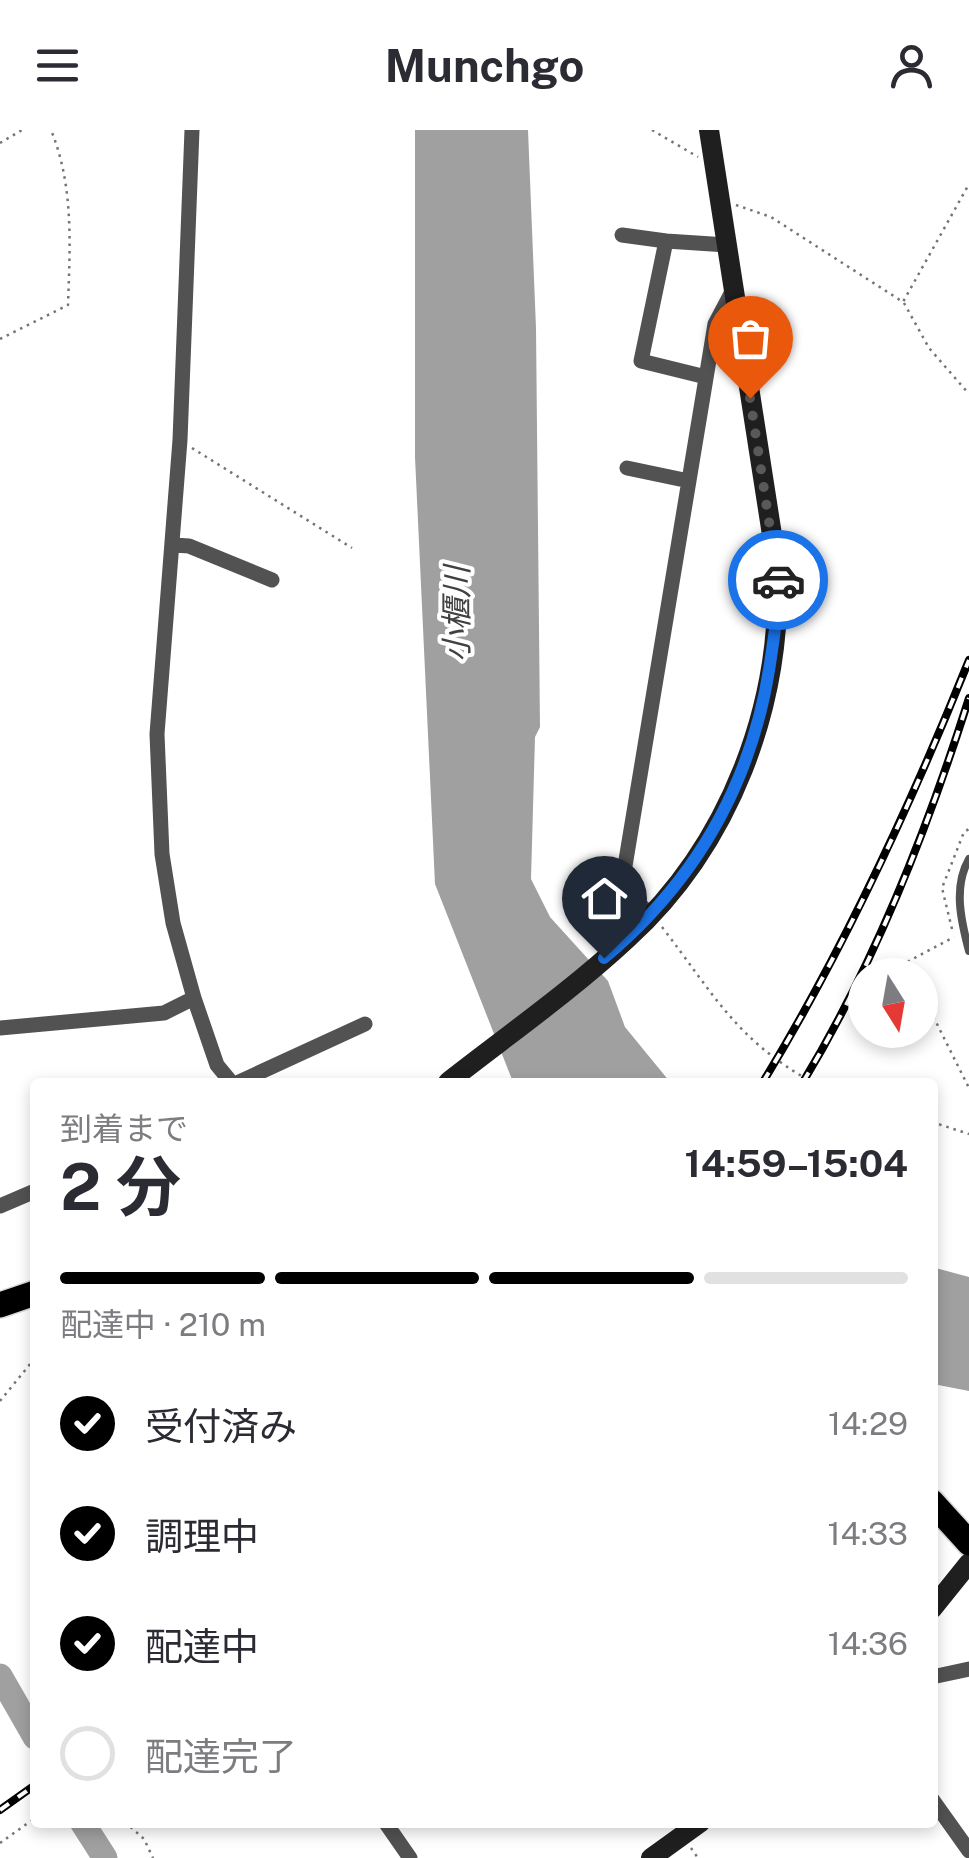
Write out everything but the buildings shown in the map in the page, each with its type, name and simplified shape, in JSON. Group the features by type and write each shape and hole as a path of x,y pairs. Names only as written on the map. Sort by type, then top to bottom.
{"main road":[{"path":"453,1078 651,916 724,814 745,769 764,700 778,604 777,567 710,130"},
{"path":"0,1305 30,1296"},
{"path":"938,1509 969,1544"},
{"path":"938,1602 969,1563"},
{"path":"651,1858 693,1828"}],"street":[{"path":"192,130 174,545 157,734 162,854 173,923 217,1065 228,1078"},
{"path":"622,235 727,245"},
{"path":"666,241 641,360 706,377"},
{"path":"651,916 628,892 623,878 715,324 734,288"},
{"path":"628,468 689,481"},
{"path":"174,545 189,546 272,580"},
{"path":"0,1028 164,1013 194,998"},
{"path":"248,1078 365,1024"},
{"path":"0,1206 30,1193"},
{"path":"938,1676 969,1669"},
{"path":"938,1807 969,1851"},
{"path":"389,1828 410,1858"}],"lane":[{"path":"969,858 964,868 959,912 969,951"}],"path":[{"path":"0,143 22,130"},
{"path":"0,340 68,305 70,223 60,152 51,130"},
{"path":"652,130 715,166"},
{"path":"903,302 969,184"},
{"path":"720,200 770,217 903,302 929,348 969,394"},
{"path":"180,440 352,548"},
{"path":"915,958 954,937 942,888 964,832 969,829"},
{"path":"651,916 731,1022 766,1054 805,1078"},
{"path":"938,1026 969,1088"},
{"path":"938,1124 969,1134"},
{"path":"0,1401 30,1364"},
{"path":"0,1843 30,1822"},
{"path":"132,1828 144,1839 153,1858"}],"water":[{"name":"小櫃川","path":"415,130 528,130 536,328 540,727 535,737 531,879 550,917 608,981 625,1027 667,1078 511,1078 435,884 415,457"},
{"path":"938,1269 969,1277 969,1391 938,1385"}],"waterway":[{"path":"0,1676 30,1728"},
{"path":"86,1828 105,1858"}],"railway":[{"path":"765,1078 875,876 969,660"},
{"path":"805,1078 853,990 897,895 969,698"},
{"path":"0,1810 30,1789"}],"way so far":[{"path":"750,398 778,580"}],"route":[{"path":"604,958 651,916 686,871 724,814 745,769 764,700 778,580"}]}
